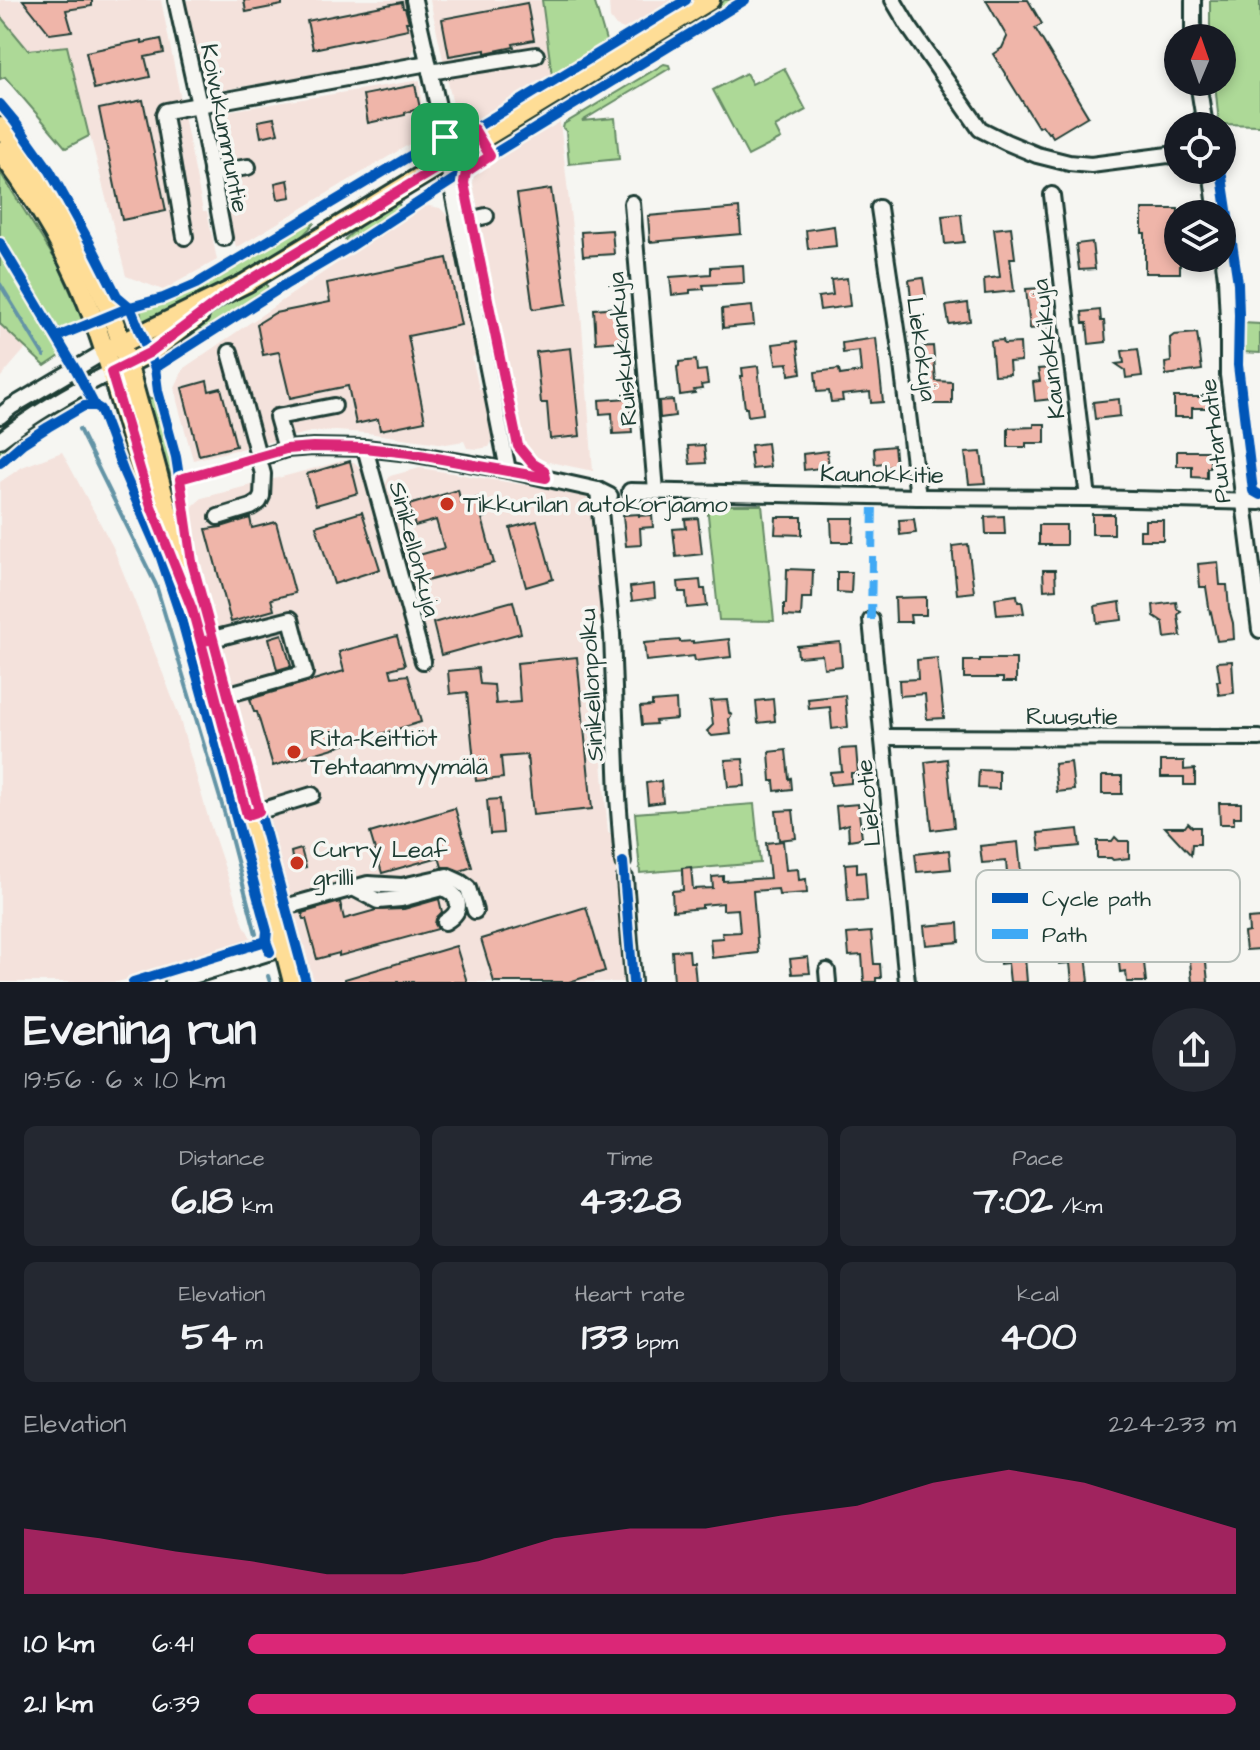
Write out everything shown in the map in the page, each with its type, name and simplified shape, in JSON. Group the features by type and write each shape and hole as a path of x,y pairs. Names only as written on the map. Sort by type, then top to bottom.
{"main road":[{"path":"113,348 232,291 710,0"},
{"path":"0,127 36,172 62,212 111,315 113,348 151,506 192,609 293,982"},
{"path":"0,151 24,183 70,265 95,322 113,348"},
{"path":"119,368 149,353 232,291"}],"street":[{"name":"Koivukummuntie","path":"176,0 224,238"},
{"path":"414,0 445,137 447,162 508,470"},
{"path":"893,0 980,129 1037,155 1069,163 1091,165 1164,156"},
{"path":"1193,0 1193,24"},
{"path":"185,237 164,115 169,110 429,68 536,55"},
{"path":"211,173 248,167"},
{"name":"Kaunokkikuja","path":"1052,195 1088,498"},
{"name":"Ruiskukankuja","path":"632,203 656,491"},
{"name":"Liekokuja","path":"879,208 918,497"},
{"path":"459,222 486,216"},
{"name":"Puutarhatie","path":"1225,272 1228,375 1260,630"},
{"path":"0,416 113,348"},
{"path":"218,517 251,507 262,496 263,474 230,352"},
{"path":"0,440 30,416 119,368"},
{"path":"286,449 277,417 334,406"},
{"path":"259,458 286,449 365,448 546,478"},
{"name":"Sinikellonkuja","path":"365,448 423,661"},
{"name":"Sinikellonpolku","path":"546,478 604,493 623,862"},
{"name":"Kaunokkitie","path":"630,491 1260,502"},
{"path":"201,642 291,619 305,673 215,698"},
{"name":"Liekotie","path":"871,620 907,982"},
{"name":"Ruusutie","path":"883,737 1260,738"},
{"path":"247,815 312,795"},
{"path":"274,910 368,884 402,886 447,876 468,888 475,911"},
{"path":"625,878 633,982"},
{"path":"353,888 378,901 443,888 453,893 458,906 452,918 445,922"},
{"path":"173,982 284,948"}],"path":[{"path":"518,446 532,463 544,470 546,478"}],"shaded area":[{"path":"0,0 161,0 203,211 207,211 217,260 163,290 126,276 67,46 28,50 0,16"},
{"path":"184,0 408,0 417,44 409,59 211,92 202,85"},
{"path":"430,0 542,0 552,76 471,123 467,121 454,110"},
{"path":"609,0 679,0 635,28 624,29 616,26 610,18"},
{"path":"420,80 423,136 236,248 210,121 215,113"},
{"path":"555,121 560,122 580,299 593,471 540,460 531,454 524,443 473,184 474,174 481,166"},
{"path":"429,206 440,208 451,224 478,355 472,357 479,389 487,388 495,435 489,447 467,448 464,441 446,444 367,433 311,432 193,460 175,387 184,368 416,209"},
{"path":"0,324 26,348 0,378"},
{"path":"62,452 113,547 150,640 178,713 210,824 244,925 252,940 118,982 0,982 0,482 22,467"},
{"path":"342,461 354,462 362,470 414,655 428,650 383,488 390,476 420,468 580,494 595,507 605,620 593,623 598,713 608,833 614,833 624,982 314,982 214,618 190,513 202,498"}],"green space":[{"path":"542,0 594,0 607,44 552,76"},
{"path":"725,0 738,0 662,47 658,42"},
{"path":"1210,0 1260,0 1260,125 1236,124 1236,112 1218,112 1216,96 1236,96 1236,24 1210,24"},
{"path":"0,16 28,50 67,46 89,136 66,148 5,77 0,79"},
{"path":"664,64 670,68 582,121 615,118 619,159 569,164 564,124"},
{"path":"784,68 806,110 775,127 781,139 748,156 713,90 746,73 752,84"},
{"path":"551,107 554,113 497,148 492,147 491,144"},
{"path":"0,172 58,264 83,320 63,329 56,327 0,235"},
{"path":"396,200 402,209 348,244 345,239"},
{"path":"311,219 314,223 308,230 281,251 152,320 142,321 140,308 184,294"},
{"path":"0,250 59,348 60,356 45,366 0,324"},
{"path":"266,282 269,292 168,355 157,358 163,349 226,305"},
{"path":"1242,323 1260,324 1260,353 1241,352"},
{"path":"86,396 86,400 35,429 0,456 0,448 30,425 63,405"},
{"path":"154,398 162,412 171,446 175,474 171,475 155,441 144,399"},
{"path":"707,505 762,505 774,621 719,620"},
{"path":"754,804 760,863 640,873 635,813"}],"building":[{"path":"23,0 92,0 92,6 66,10 72,31 50,34"},
{"path":"244,0 282,0 282,5 246,12"},
{"path":"986,0 1028,0 1042,24 1035,28 1088,116 1053,137 1042,125 1038,127 993,54 1002,48 1007,37"},
{"path":"402,2 409,22 406,22 408,29 313,49 307,21"},
{"path":"527,3 534,40 485,53 485,50 449,56 442,19"},
{"path":"161,39 164,53 145,57 150,77 94,89 86,52"},
{"path":"415,85 420,108 405,115 368,123 363,95"},
{"path":"143,100 166,211 122,220 99,109"},
{"path":"274,118 278,133 261,137 258,121"},
{"path":"288,180 291,197 278,199 275,183"},
{"path":"551,189 567,304 533,309 517,194"},
{"path":"739,208 741,234 650,242 648,216"},
{"path":"1142,209 1164,209 1164,272 1180,273 1145,273 1145,233 1142,233"},
{"path":"961,214 964,242 945,244 942,216"},
{"path":"834,226 836,246 808,249 806,230"},
{"path":"1011,227 1015,258 1010,258 1014,291 985,294 984,279 1000,277 994,229"},
{"path":"612,230 614,254 583,256 581,232"},
{"path":"1092,242 1095,269 1079,270 1076,244"},
{"path":"447,258 461,325 408,336 425,421 380,430 378,419 356,424 348,386 290,398 279,352 263,355 257,324 275,313 330,302 327,283"},
{"path":"743,265 744,283 703,285 704,289 672,295 670,277 711,274 711,267"},
{"path":"847,278 850,306 820,310 818,297 833,295 831,280"},
{"path":"923,278 926,297 911,298 909,280"},
{"path":"1041,288 1041,295 1047,294 1050,327 1030,329 1026,289"},
{"path":"968,303 970,321 949,324 946,306"},
{"path":"752,306 754,325 723,328 722,309"},
{"path":"619,307 621,341 596,343 594,309"},
{"path":"1100,310 1106,342 1089,344 1087,323 1083,323 1082,312"},
{"path":"1197,333 1202,370 1166,375 1165,363 1171,362 1170,338"},
{"path":"876,338 883,402 871,403 870,392 842,395 843,401 831,402 829,391 817,392 815,372 839,369 840,375 861,372 859,351 843,353 842,343"},
{"path":"1003,340 1004,344 1020,343 1021,361 1009,362 1010,374 994,375 991,341"},
{"path":"797,341 801,373 789,375 788,363 776,364 773,344"},
{"path":"933,346 936,381 952,382 952,404 933,404 933,397 927,397 927,390 922,390 922,364 919,365 917,347"},
{"path":"571,348 580,436 550,439 547,403 541,403 536,352"},
{"path":"1138,349 1142,376 1126,378 1125,370 1116,364 1124,363 1122,351"},
{"path":"696,360 697,371 706,370 708,384 701,385 702,389 694,390 695,393 680,395 679,362"},
{"path":"758,366 763,414 748,416 742,368"},
{"path":"1050,368 1052,399 1035,401 1033,382 1040,381 1038,369"},
{"path":"207,381 209,391 221,388 236,446 199,455 182,388"},
{"path":"1174,397 1210,397 1210,408 1192,408 1192,417 1174,417"},
{"path":"629,398 632,433 613,434 612,413 600,414 599,400"},
{"path":"1119,399 1120,416 1095,419 1093,402"},
{"path":"673,400 675,416 660,418 659,401"},
{"path":"1034,424 1045,424 1045,443 1008,447 1008,428 1034,427"},
{"path":"767,443 770,467 752,469 751,445"},
{"path":"704,445 706,463 690,464 688,446"},
{"path":"894,446 896,466 875,464 874,448"},
{"path":"827,451 829,467 804,470 803,454"},
{"path":"1177,451 1210,451 1207,478 1192,477 1192,466 1177,466"},
{"path":"981,452 985,483 969,484 965,453"},
{"path":"350,461 358,493 316,505 307,474"},
{"path":"458,490 461,503 480,497 486,517 482,518 494,563 419,583 412,557 444,548 436,520 415,526 409,505"},
{"path":"362,512 380,569 334,584 316,526"},
{"path":"1092,514 1114,514 1114,534 1092,534"},
{"path":"623,515 652,515 653,527 640,528 641,545 626,546"},
{"path":"1004,516 1005,534 986,534 985,517"},
{"path":"776,517 802,517 802,535 775,534"},
{"path":"250,518 252,528 276,522 295,593 271,599 274,610 231,622 206,529"},
{"path":"698,518 702,554 676,557 673,529 686,528 685,519"},
{"path":"831,518 854,518 853,542 832,542"},
{"path":"914,519 916,533 900,535 899,520"},
{"path":"1145,520 1163,520 1163,540 1140,540 1140,530 1145,530"},
{"path":"537,521 553,579 526,587 510,528"},
{"path":"1039,525 1066,525 1066,545 1039,545"},
{"path":"968,544 974,592 957,594 952,546"},
{"path":"1218,562 1220,585 1227,585 1234,639 1217,641 1206,587 1200,587 1198,564"},
{"path":"787,569 813,570 812,598 802,598 801,617 784,616"},
{"path":"1043,570 1055,570 1056,589 1044,590"},
{"path":"837,572 852,572 851,593 837,592"},
{"path":"700,580 701,589 705,589 707,606 687,608 686,592 679,592 678,582"},
{"path":"654,584 655,598 632,601 630,587"},
{"path":"1017,595 1024,613 997,615 995,598"},
{"path":"926,597 926,615 910,615 911,622 896,622 895,598"},
{"path":"513,601 521,633 441,655 433,623"},
{"path":"1120,602 1122,620 1097,623 1095,606"},
{"path":"1176,602 1177,609 1181,611 1178,615 1181,636 1165,638 1163,622 1154,616 1153,605"},
{"path":"282,634 291,666 277,670 269,638"},
{"path":"397,636 405,665 390,669 392,677 408,675 421,722 273,766 250,699 344,671 339,652"},
{"path":"729,639 731,657 695,661 694,656 646,661 644,643"},
{"path":"840,642 842,666 824,668 822,655 798,657 797,646"},
{"path":"577,657 592,809 533,815 527,755 501,757 503,778 476,781 467,692 450,694 448,671 478,668 480,684 494,685 496,704 520,702 517,663"},
{"path":"937,658 944,718 927,719 925,694 900,696 899,680 918,679 917,660"},
{"path":"1016,659 1016,682 1003,682 1003,678 964,678 964,661"},
{"path":"1232,661 1234,693 1219,695 1217,662"},
{"path":"845,695 848,727 832,729 830,707 809,709 808,699"},
{"path":"773,699 775,721 758,723 756,701"},
{"path":"676,700 677,719 642,725 640,707 652,706 652,702"},
{"path":"727,700 732,715 729,719 731,734 712,736 707,731 713,725 710,701"},
{"path":"856,748 858,773 851,773 851,783 831,785 830,772 842,771 840,749"},
{"path":"786,750 792,789 775,791 774,781 771,781 769,752"},
{"path":"743,759 745,786 728,787 725,760"},
{"path":"947,759 954,827 932,830 925,762"},
{"path":"1161,761 1184,761 1184,770 1195,769 1195,785 1184,785 1184,777 1161,777"},
{"path":"1071,762 1074,790 1057,792 1054,764"},
{"path":"979,770 999,771 999,789 978,788"},
{"path":"1102,776 1122,776 1122,794 1102,794"},
{"path":"661,781 663,802 648,804 646,783"},
{"path":"500,799 503,833 490,834 487,800"},
{"path":"1219,803 1241,803 1241,817 1234,817 1234,824 1220,824"},
{"path":"858,804 862,838 849,840 848,824 838,827 836,806"},
{"path":"455,808 472,867 460,871 442,867 439,857 382,873 370,833"},
{"path":"793,810 796,838 779,840 776,811"},
{"path":"1188,823 1192,827 1200,827 1200,844 1192,844 1191,855 1165,827 1185,827"},
{"path":"1078,829 1080,846 1040,850 1038,833"},
{"path":"1115,837 1119,841 1129,841 1129,858 1097,858 1097,841 1112,841"},
{"path":"783,841 786,870 798,869 799,880 806,879 807,893 779,895 778,889 753,891 758,953 712,958 710,939 723,938 722,933 740,932 738,909 723,910 723,903 673,911 672,891 683,890 682,868 691,867 693,889 713,888 712,877 723,876 723,881 770,878 766,843"},
{"path":"1018,842 1021,870 1007,870 1006,861 982,863 980,846"},
{"path":"301,849 306,867 294,870 291,852"},
{"path":"949,850 951,869 917,872 915,854"},
{"path":"857,863 857,873 865,872 867,900 848,901 845,864"},
{"path":"439,899 442,912 436,919 438,929 317,959 302,913 340,902 344,919 376,910 404,909"},
{"path":"586,907 605,971 569,982 494,982 481,939"},
{"path":"1260,918 1260,949 1246,950 1244,933 1249,932 1248,919"},
{"path":"958,923 959,942 926,945 924,926"},
{"path":"871,932 874,964 880,964 881,978 876,978 876,982 864,982 862,955 849,956 847,934"},
{"path":"456,946 467,982 345,982 345,979"},
{"path":"689,950 696,982 674,982 672,951"},
{"path":"808,957 810,973 792,974 790,959"},
{"path":"1000,962 1025,962 1027,982 1010,982 1008,963"},
{"path":"1059,962 1087,962 1089,982 1072,982 1070,963"},
{"path":"1119,962 1144,962 1146,982 1127,982 1126,971 1120,972"},
{"path":"1190,962 1206,962 1208,982 1192,982"}],"waterway":[{"path":"0,284 44,356"},
{"path":"79,429 156,585 225,815 256,934"},
{"path":"268,976 270,982"}],"marked path":[{"path":"871,620 873,501"}],"cycle path":[{"path":"57,337 196,284 425,147 461,128 474,129 686,0"},
{"path":"155,368 490,156 745,0"},
{"path":"0,104 50,171 117,296 130,307 155,368 176,457 192,562 306,982"},
{"path":"1223,184 1238,283 1238,365 1253,491 1260,495"},
{"path":"0,243 95,406 100,409 160,555 182,621 267,931 266,941 270,952"},
{"path":"0,463 48,427 84,406 95,406"},
{"path":"623,862 633,982"},
{"path":"133,982 266,941"}],"place":[{"name":"Tikkurilan autokorjaamo","path":"447,504"},
{"name":"Rita-Keittiöt Tehtaanmyymälä","path":"294,752"},
{"name":"Curry Leaf grilli","path":"297,863"}],"route":[{"path":"445,137 447,162 232,291 149,353 111,372 151,506 192,609 201,642 213,639 259,811 247,815 201,642 213,639 192,562 180,479 286,449 313,447 409,453 546,478 544,470 532,463 518,446 464,183 466,172 490,156 474,129 461,128 445,137"}]}
